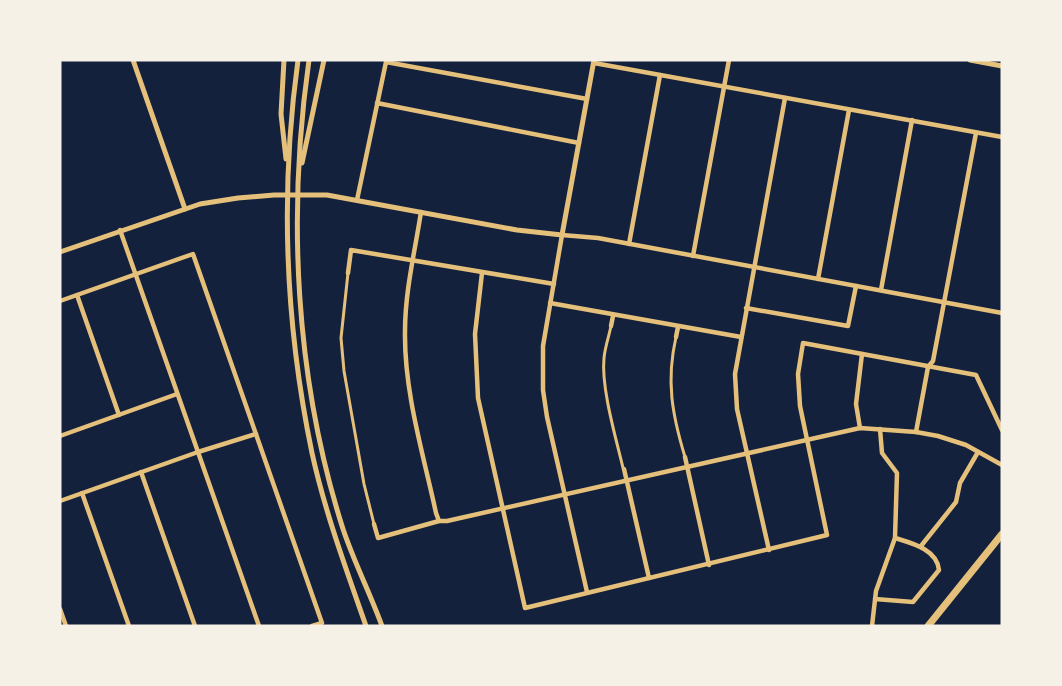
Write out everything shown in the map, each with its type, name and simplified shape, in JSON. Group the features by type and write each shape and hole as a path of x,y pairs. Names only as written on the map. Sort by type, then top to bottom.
{"main road":[{"path":"928,626 1002,534"}],"street":[{"path":"133,60 185,209"},
{"path":"284,60 281,114 287,176"},
{"path":"298,60 287,176 287,246 289,289 300,386 320,486 366,626"},
{"path":"309,60 298,176 297,233 303,331 326,465 343,528 382,626"},
{"path":"298,176 324,60"},
{"path":"693,256 729,60"},
{"path":"970,60 1002,64"},
{"path":"587,592 547,417 543,390 543,346 594,61 1002,137"},
{"path":"357,200 386,62 587,99"},
{"path":"629,244 660,75"},
{"path":"769,550 737,409 735,374 785,98"},
{"path":"377,103 579,143"},
{"path":"818,279 849,110"},
{"path":"881,290 912,120"},
{"path":"916,432 928,367 933,361 976,133"},
{"path":"60,252 185,209 237,198 327,195 517,230 629,244 1002,313"},
{"path":"421,212 406,310 406,362 411,401 436,513 440,521"},
{"path":"120,230 259,626"},
{"path":"554,284 351,250 341,339 344,371 364,484 378,538 440,521 687,469 860,428 938,436 966,445 1002,465"},
{"path":"60,301 193,254 322,622 312,626"},
{"path":"482,273 475,333 477,384 525,608 827,535 800,406 798,374 803,343 976,375 1002,430"},
{"path":"746,308 848,326 856,286"},
{"path":"77,295 119,415"},
{"path":"550,303 741,337"},
{"path":"613,316 604,359 607,391 613,429 649,578"},
{"path":"678,327 670,360 671,394 676,428 709,565"},
{"path":"860,428 856,404 862,354"},
{"path":"60,427 61,435 177,394"},
{"path":"872,626 875,599 895,538 897,473 882,453 880,429"},
{"path":"60,501 256,434"},
{"path":"921,546 956,502 960,483 978,452"},
{"path":"141,472 195,626"},
{"path":"82,493 129,626"},
{"path":"875,599 913,602 939,570 938,564 921,546 895,538"},
{"path":"60,609 66,626"}]}
